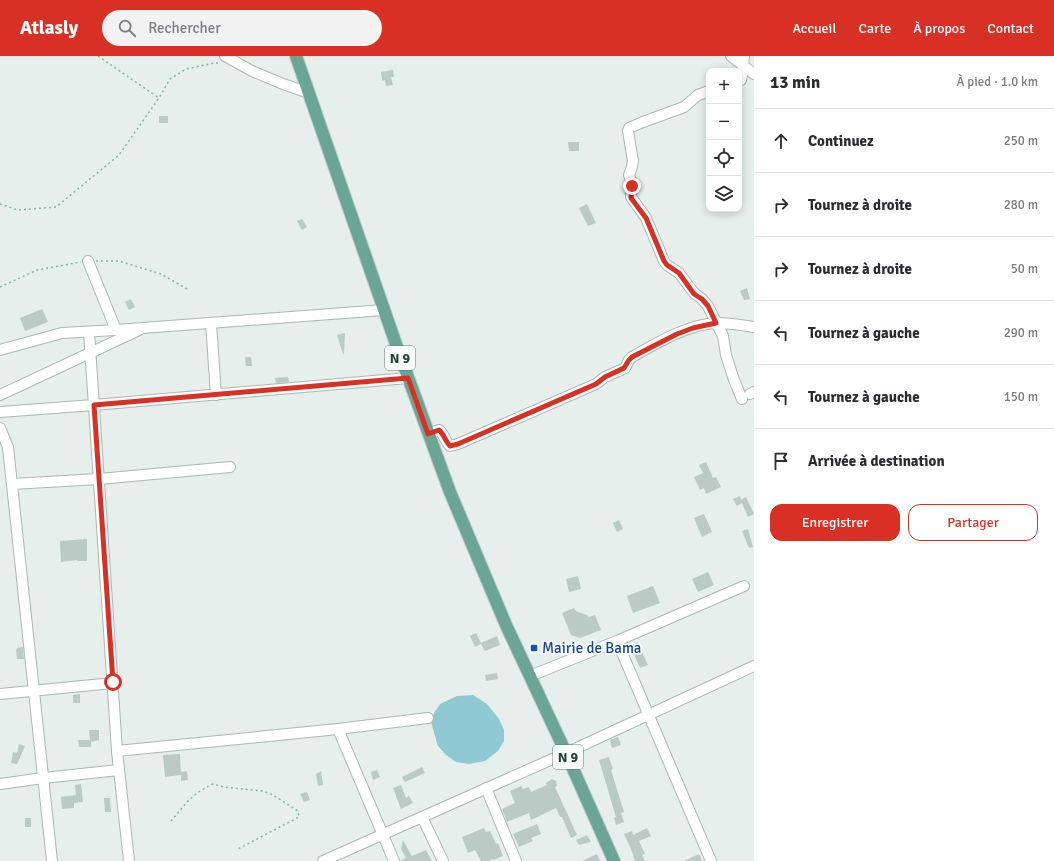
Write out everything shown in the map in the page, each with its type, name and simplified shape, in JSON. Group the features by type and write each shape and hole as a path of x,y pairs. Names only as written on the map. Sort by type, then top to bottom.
{"main road":[{"name":"N 9","path":"296,56 408,378 450,492 487,583 566,753 614,861"}],"street":[{"path":"225,56 252,71 283,84 309,92"},
{"path":"731,56 743,61 753,73"},
{"path":"742,76 743,61"},
{"path":"706,92 698,95 684,107 629,128 628,131 633,161 629,175 631,181 631,198 646,218 664,261 667,265 679,273 694,294 702,299 708,306 723,336 726,356 734,380 748,395"},
{"path":"88,261 116,330"},
{"path":"0,350 62,333 384,310"},
{"path":"211,323 216,395"},
{"path":"428,434 439,430 450,446 458,444 596,384 605,377 624,368 632,357 677,334 693,328 716,323 754,327"},
{"path":"0,395 145,328"},
{"path":"89,332 117,751 129,861"},
{"path":"0,412 408,378"},
{"path":"0,428 8,447 52,861"},
{"path":"12,484 99,479 230,467"},
{"path":"530,676 617,641 744,586"},
{"path":"617,641 711,861"},
{"path":"323,861 566,753 754,666"},
{"path":"0,694 113,682"},
{"path":"117,751 338,729 428,718"},
{"path":"338,729 394,861"},
{"path":"1,783 120,770"},
{"path":"486,788 514,860"},
{"path":"422,817 443,861"}],"path":[{"path":"98,56 158,98"},
{"path":"0,204 18,210 56,207 119,155 170,79 186,69 214,63 238,63"},
{"path":"171,821 187,802 197,793 213,784 224,787 263,791 298,811 298,817 236,850"}],"water":[{"path":"473,695 487,704 499,719 504,730 504,741 498,751 485,761 469,764 456,762 446,755 438,746 431,722 434,713 440,704 457,696"}],"building":[{"path":"393,70 394,77 391,77 393,85 386,86 385,80 382,81 381,72"},
{"path":"159,116 168,116 168,123 159,123"},
{"path":"568,142 579,142 579,151 569,151"},
{"path":"587,204 596,223 588,226 579,208"},
{"path":"302,219 307,227 302,230 297,221"},
{"path":"747,288 750,299 744,300 740,291"},
{"path":"131,299 135,307 129,310 125,302"},
{"path":"42,309 48,322 25,331 20,318"},
{"path":"345,333 344,354 343,354 337,335"},
{"path":"245,357 251,357 252,366 246,366"},
{"path":"288,377 289,382 276,383 275,378"},
{"path":"706,462 713,478 716,477 721,487 706,494 704,488 700,490 694,477 703,473 699,465"},
{"path":"740,496 741,500 746,497 754,514 748,517 742,503 737,506 733,499"},
{"path":"704,514 712,532 702,537 694,518"},
{"path":"619,520 623,529 617,532 613,523"},
{"path":"748,529 753,547 749,548 742,531"},
{"path":"87,539 87,561 77,560 61,562 60,541"},
{"path":"708,572 714,585 698,592 692,579"},
{"path":"578,576 581,589 569,592 566,579"},
{"path":"653,586 660,603 633,613 627,596"},
{"path":"574,608 576,611 589,617 595,615 601,630 580,638 571,635 562,613"},
{"path":"476,633 481,643 497,636 500,645 485,651 481,644 475,647 470,636"},
{"path":"637,641 648,665 640,668 633,652"},
{"path":"23,647 24,659 17,659 17,648"},
{"path":"497,673 498,679 486,681 485,675"},
{"path":"80,694 80,703 73,703 73,695"},
{"path":"89,730 99,730 99,740 91,742 91,747 79,747 78,740 90,740"},
{"path":"618,737 621,745 612,748 610,740"},
{"path":"19,744 25,746 17,764 11,763 13,752 17,753"},
{"path":"180,754 181,775 165,777 163,755"},
{"path":"609,757 613,769 611,770 624,812 621,813 624,822 616,825 614,818 616,817 599,760"},
{"path":"422,767 425,773 405,782 402,777"},
{"path":"377,770 380,777 373,780 371,772"},
{"path":"187,771 188,780 181,781 181,772"},
{"path":"321,771 323,785 318,786 316,774"},
{"path":"552,779 556,781 557,786 555,787 577,835 571,838 562,817 560,817 556,808 531,820 529,813 507,822 502,809 515,803 510,791 521,786 523,789 529,787 531,792 547,785 546,783"},
{"path":"81,784 83,802 74,803 74,808 62,809 61,797 76,795 75,785"},
{"path":"401,785 406,798 409,796 413,803 401,809 393,788"},
{"path":"307,792 310,800 304,802 300,794"},
{"path":"104,798 110,798 111,812 105,812"},
{"path":"25,818 31,818 31,827 25,827"},
{"path":"537,824 541,834 531,838 533,841 519,847 513,834"},
{"path":"484,828 486,832 490,831 496,844 498,843 503,856 494,860 481,861 475,850 468,853 462,837"},
{"path":"647,828 651,836 639,841 645,854 642,855 645,861 635,861 624,834 632,831 633,835"},
{"path":"587,835 591,842 579,845 576,840"},
{"path":"403,840 412,856 426,850 432,861 400,861 406,858 401,849"},
{"path":"597,854 600,861 582,861"},
{"path":"699,854 702,861 684,861"}],"place":[{"name":"Mairie de Bama","path":"534,648"}],"route":[{"path":"113,682 94,405 408,378 428,434 439,430 450,446 458,444 596,384 605,377 624,368 632,357 677,334 693,328 716,323 708,306 702,299 694,294 679,273 667,265 664,261 646,218 631,198 632,186"}]}
